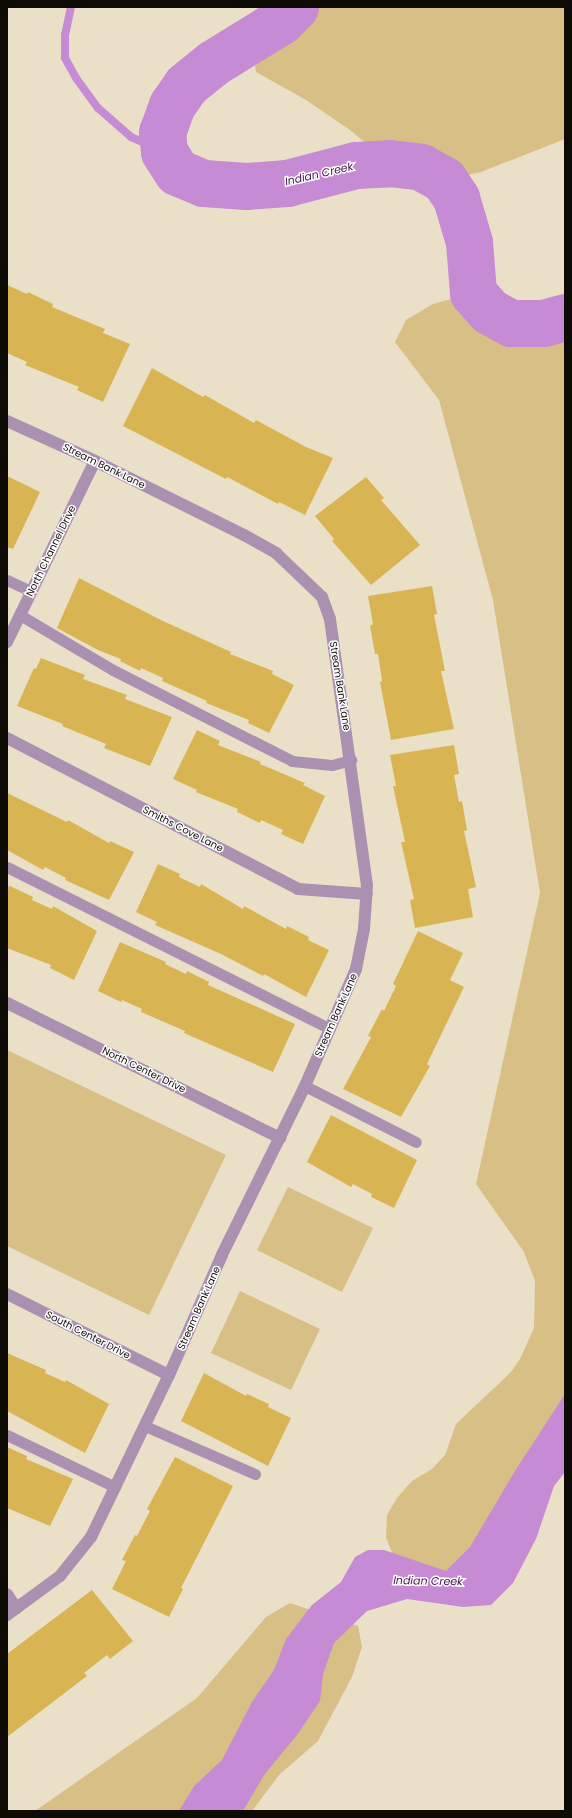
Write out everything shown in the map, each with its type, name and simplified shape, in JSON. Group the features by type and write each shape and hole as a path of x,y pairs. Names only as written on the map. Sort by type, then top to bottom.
{"street":[{"name":"Stream Bank Lane","path":"7,414 31,431"},
{"name":"Stream Bank Lane","path":"7,421 95,461 276,553 322,597 330,619 351,760 367,894 364,928 356,969 305,1086 222,1255 169,1375 92,1537 77,1558 60,1576 12,1611"},
{"name":"North Channel Drive","path":"7,642 95,461"},
{"name":"Smiths Cove Lane","path":"7,738 298,889 367,894"},
{"name":"North Center Drive","path":"7,1003 280,1138"},
{"name":"South Center Drive","path":"7,1294 169,1375"},
{"path":"7,1594 12,1611"}],"lane":[{"path":"7,580 31,591"},
{"path":"20,615 113,670 292,761 332,765 351,760"},
{"path":"7,867 330,1029"},
{"path":"305,1086 416,1142"},
{"path":"145,1426 255,1474"},
{"path":"7,1435 116,1487"}],"shaded area":[{"path":"295,7 565,7 565,139 481,172 444,180 421,167 390,163 350,130 306,100 256,72 252,42 281,21"},
{"path":"473,293 489,311 511,323 543,323 565,317 565,1450 482,1582 395,1560 386,1537 387,1515 397,1498 412,1481 432,1469 445,1455 456,1424 511,1372 520,1359 534,1328 535,1281 524,1252 476,1184 540,893 493,600 439,400 395,342 406,320 433,304"},
{"path":"7,1050 226,1155 149,1315 7,1246"},
{"path":"288,1187 373,1228 342,1292 257,1250"},
{"path":"240,1291 320,1329 291,1390 211,1353"},
{"path":"290,1603 358,1626 362,1647 352,1677 318,1741 279,1775 252,1811 35,1811 197,1698 266,1617"}],"water":[{"path":"565,1394 565,1472 554,1486 536,1539 513,1583 491,1605 463,1607 407,1599 367,1611 334,1643 323,1674 320,1701 297,1735 264,1775 243,1811 179,1811 194,1786 222,1760 252,1702 274,1670 286,1639 312,1605 341,1582 355,1557 368,1550 384,1550 446,1571 470,1547 515,1471"}],"building":[{"path":"7,285 27,294 28,292 53,304 52,307 105,329 103,333 130,344 103,402 77,390 79,387 25,365 27,362 7,353"},
{"path":"152,368 203,397 205,395 254,423 256,420 306,447 333,458 305,515 279,502 278,504 227,477 226,479 123,426"},
{"path":"7,476 40,492 13,549 7,547"},
{"path":"366,477 384,498 381,500 420,545 371,585 332,541 334,539 315,516"},
{"path":"79,578 163,621 231,652 230,654 273,671 272,674 294,685 269,733 248,723 249,720 206,703 207,701 162,681 163,678 141,668 140,671 120,661 121,659 98,650 57,628"},
{"path":"432,586 437,614 434,615 445,671 441,671 454,729 391,740 380,682 382,681 378,654 375,654 370,626 373,624 368,596"},
{"path":"41,658 85,675 83,679 127,695 125,699 172,717 150,766 104,748 106,744 62,726 63,724 17,706 34,668 36,669"},
{"path":"197,730 220,741 218,745 261,762 260,764 305,783 303,785 325,796 303,844 281,834 283,830 261,820 260,823 237,812 238,809 196,792 197,790 173,779"},
{"path":"454,745 459,774 454,775 459,802 462,801 467,830 464,831 476,887 468,889 473,917 415,928 410,900 414,899 401,842 405,842 393,786 396,786 390,755"},
{"path":"7,793 67,822 68,820 109,843 110,841 134,852 109,900 65,880 66,878 45,867 43,870 7,850"},
{"path":"158,864 180,874 179,877 200,887 201,884 243,909 244,906 286,929 287,926 309,937 308,940 329,950 306,997 264,974 263,976 221,954 155,925 157,922 136,912"},
{"path":"10,886 33,897 32,900 52,909 53,906 97,931 74,980 50,968 51,965 7,948 7,887"},
{"path":"418,931 463,953 450,980 464,987 427,1064 430,1066 401,1117 343,1089 371,1037 368,1036 382,1009 384,1011 396,986 393,984"},
{"path":"120,942 166,962 165,964 186,974 187,971 209,982 208,985 295,1024 273,1072 184,1033 185,1031 141,1012 142,1009 122,1000 121,1002 98,991"},
{"path":"331,1115 417,1160 394,1208 371,1197 372,1194 353,1184 351,1187 307,1162"},
{"path":"7,1353 46,1370 45,1373 65,1382 66,1380 109,1404 85,1453 7,1411"},
{"path":"204,1373 246,1396 247,1394 269,1404 268,1407 291,1418 268,1466 181,1421"},
{"path":"7,1447 27,1456 26,1459 73,1479 50,1526 7,1508"},
{"path":"175,1457 233,1486 181,1588 183,1589 169,1617 112,1589 126,1561 122,1560 150,1511 147,1509"},
{"path":"92,1590 133,1641 110,1659 107,1655 84,1673 87,1676 7,1737 7,1654"}],"waterway":[{"path":"71,7 65,35 65,58 76,78 98,108 131,137 164,152"},
{"name":"Indian Creek","path":"295,7 281,21 213,63 186,85 172,105 162,132 164,152 177,172 203,183 246,186 287,183 356,165 390,163 421,167 444,180 456,198 469,242 473,293 489,311 511,323 543,323 565,317"}]}
